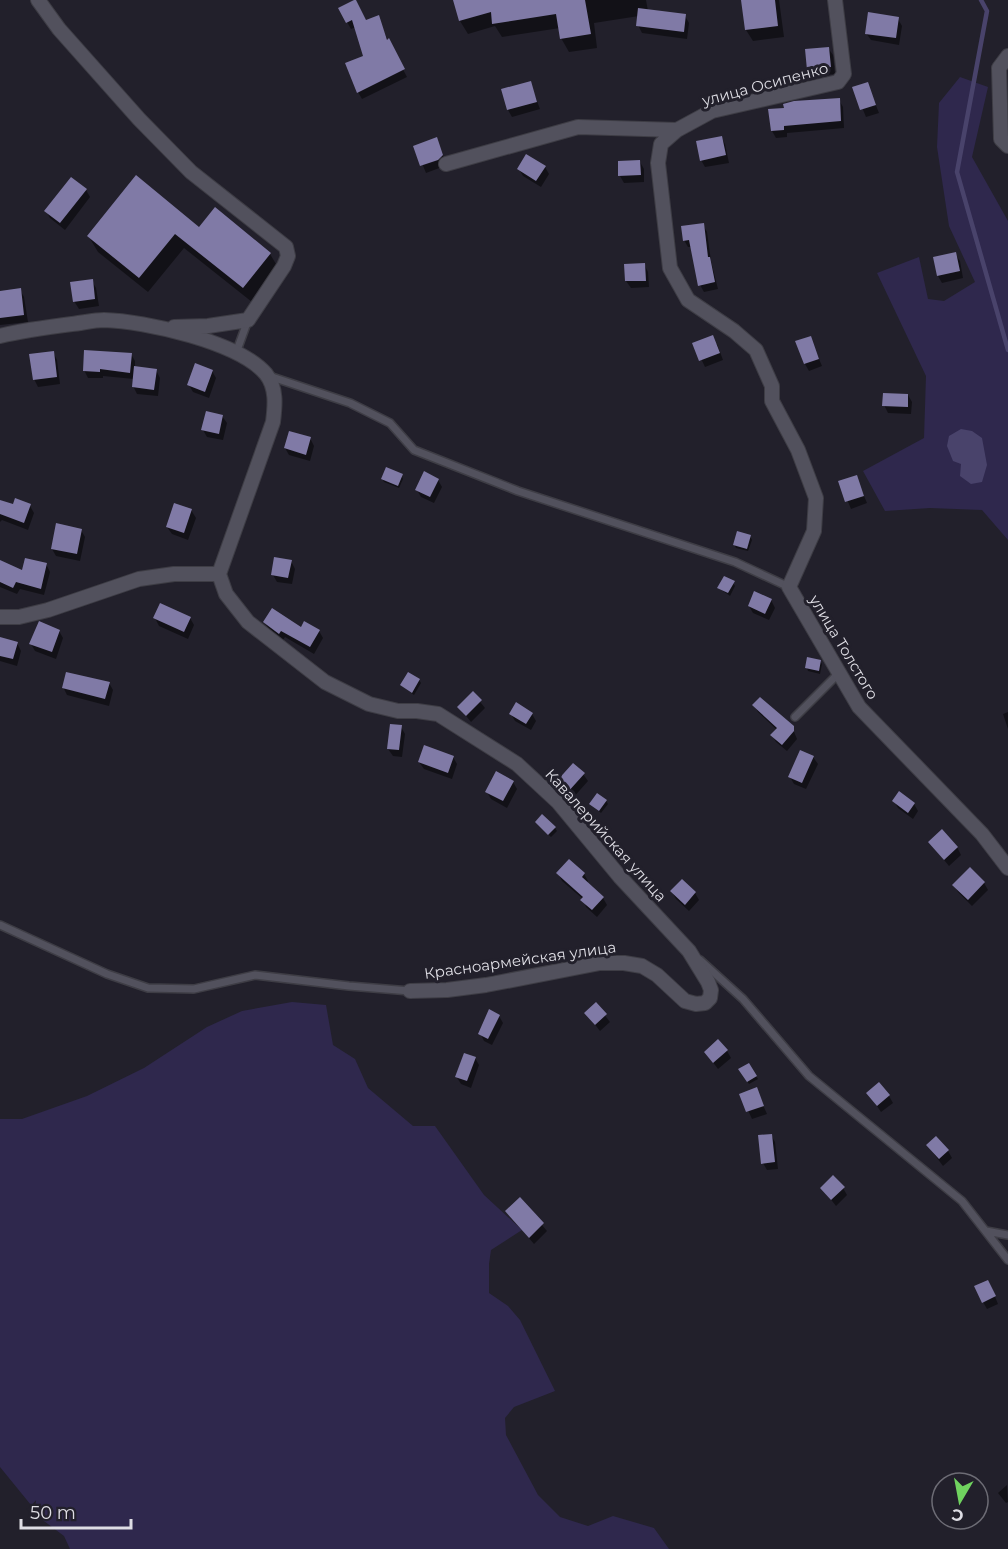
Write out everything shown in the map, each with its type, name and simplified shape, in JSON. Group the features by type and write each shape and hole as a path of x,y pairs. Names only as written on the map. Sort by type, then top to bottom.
{"street":[{"path":"38,0 59,29 139,119 191,172 286,247 288,256 284,266 248,320 208,326 154,327"},
{"name":"улица Осипенко","path":"677,130 712,111 838,82 844,74 835,0"},
{"path":"1008,56 999,68 1001,139 1008,146"},
{"path":"446,164 578,127 677,130"},
{"name":"улица Толстого","path":"677,130 661,144 658,163 670,268 688,300 734,331 756,350 772,386 772,401 798,450 816,498 814,531 789,587 859,707 982,834 1008,868"},
{"path":"0,336 18,331 104,320 154,327 194,337 250,360 267,375 276,405 273,422 219,574 174,574 139,579 48,610 19,617 0,617"},
{"name":"Кавалерийская улица","path":"219,574 226,594 248,622 325,682 369,704 398,711 438,714 517,764 558,802 620,877 690,951"},
{"name":"Красноармейская улица","path":"410,991 447,990 600,963 624,963 642,966 657,975 685,1001 696,1004 705,1003 710,998 711,990 690,951"}],"lane":[{"path":"236,353 248,320"},
{"path":"267,375 350,404 390,423 414,450 518,491 735,562 789,587"},
{"path":"795,717 839,673"},
{"path":"0,925 107,974 148,988 194,989 255,975 410,991"},
{"path":"690,951 742,999 809,1076 962,1201 1008,1257"},
{"path":"986,1231 1008,1235"}],"shaded area":[{"path":"960,77 988,87 972,157 1008,221 1008,540 982,510 930,508 885,511 863,471 924,438 926,376 877,273 919,257 928,299 944,301 975,282 949,226 937,147 939,103"},
{"path":"961,429 972,431 982,438 987,465 982,482 971,484 960,476 961,464 953,461 947,446 949,436"},
{"path":"292,1002 326,1005 333,1045 355,1059 368,1088 413,1126 435,1126 484,1195 522,1230 491,1250 489,1293 508,1306 520,1320 555,1391 514,1407 505,1418 506,1435 538,1495 560,1517 588,1526 613,1516 654,1528 669,1549 70,1549 64,1536 44,1521 0,1467 0,1119 22,1119 87,1096 144,1068 207,1027 242,1011"}],"building":[{"path":"354,0 366,20 379,15 387,40 389,38 405,69 357,93 345,63 363,56 352,20 346,23 338,8"},
{"path":"453,0 585,0 591,34 560,39 556,14 492,24 491,12 459,21"},
{"path":"741,0 775,0 778,26 745,30"},
{"path":"638,8 686,14 684,32 636,26"},
{"path":"868,12 899,17 896,38 865,34"},
{"path":"829,47 831,67 807,70 805,49"},
{"path":"531,81 537,102 507,110 501,89"},
{"path":"868,82 876,105 860,110 852,87"},
{"path":"840,98 841,121 784,126 784,130 771,131 768,109 784,108 783,104 794,101"},
{"path":"722,136 726,155 700,161 696,141"},
{"path":"437,137 443,155 438,160 420,166 413,146"},
{"path":"526,154 546,166 536,181 517,169"},
{"path":"640,160 641,175 618,176 618,161"},
{"path":"136,175 199,227 215,207 271,253 243,288 175,234 139,278 87,236"},
{"path":"71,177 87,189 60,223 44,211"},
{"path":"704,223 708,257 710,257 715,282 698,286 689,240 683,241 681,226"},
{"path":"956,252 960,271 937,276 933,257"},
{"path":"645,263 646,281 625,281 624,264"},
{"path":"93,279 95,299 73,302 70,282"},
{"path":"21,288 24,315 0,318 0,291"},
{"path":"713,335 720,353 699,361 692,343"},
{"path":"811,336 819,359 804,364 795,341"},
{"path":"84,350 132,353 130,373 100,369 100,372 83,371"},
{"path":"54,351 57,377 33,380 29,354"},
{"path":"195,363 213,370 205,392 187,385"},
{"path":"134,366 157,369 154,390 132,387"},
{"path":"883,393 908,394 908,407 882,406"},
{"path":"206,411 223,415 219,434 201,430"},
{"path":"289,431 311,437 306,455 284,448"},
{"path":"386,467 403,474 398,486 381,479"},
{"path":"424,471 439,479 430,497 415,490"},
{"path":"857,475 864,496 845,502 838,481"},
{"path":"15,498 31,504 24,523 0,514 0,500 13,504"},
{"path":"174,503 192,509 184,533 166,527"},
{"path":"56,523 82,529 77,554 51,549"},
{"path":"737,531 751,535 747,549 733,545"},
{"path":"274,557 292,560 288,578 271,575"},
{"path":"25,558 47,563 41,589 16,582 13,588 0,582 0,560 22,570"},
{"path":"724,576 735,581 728,593 717,588"},
{"path":"754,591 772,599 765,614 748,606"},
{"path":"160,603 191,617 184,632 153,618"},
{"path":"272,608 301,627 304,621 320,630 310,647 281,631 279,634 263,622"},
{"path":"39,621 60,630 52,652 29,644"},
{"path":"0,637 18,642 13,659 0,656"},
{"path":"807,657 821,660 819,671 805,668"},
{"path":"66,672 110,682 105,699 62,688"},
{"path":"408,672 420,679 412,693 400,685"},
{"path":"473,691 482,700 466,716 457,707"},
{"path":"760,697 794,726 794,731 782,745 770,735 777,728 752,705"},
{"path":"516,702 533,713 526,724 509,714"},
{"path":"390,724 402,725 399,750 387,749"},
{"path":"424,745 454,756 448,773 418,762"},
{"path":"800,750 814,756 802,783 788,777"},
{"path":"573,763 585,773 567,793 555,783"},
{"path":"496,771 514,781 503,801 485,792"},
{"path":"899,791 915,803 908,813 892,801"},
{"path":"597,793 607,800 599,811 589,804"},
{"path":"542,814 556,827 548,835 535,822"},
{"path":"942,829 958,847 944,860 928,842"},
{"path":"569,859 585,873 582,877 604,897 592,910 580,900 583,897 556,873"},
{"path":"970,867 985,882 968,900 952,885"},
{"path":"682,879 696,892 685,905 670,891"},
{"path":"596,1002 607,1014 595,1025 584,1013"},
{"path":"489,1009 500,1015 488,1039 478,1034"},
{"path":"718,1039 728,1050 713,1063 704,1052"},
{"path":"464,1053 476,1057 467,1081 455,1077"},
{"path":"749,1063 757,1076 747,1082 738,1069"},
{"path":"879,1082 890,1095 877,1106 866,1093"},
{"path":"757,1087 764,1106 746,1112 739,1094"},
{"path":"772,1134 775,1162 761,1164 758,1135"},
{"path":"936,1136 949,1150 939,1159 926,1145"},
{"path":"833,1175 845,1187 831,1200 820,1188"},
{"path":"520,1197 544,1223 529,1238 505,1211"},
{"path":"988,1280 996,1296 982,1303 974,1286"}],"waterway":[{"path":"981,0 987,11 957,172 1008,350"}]}
